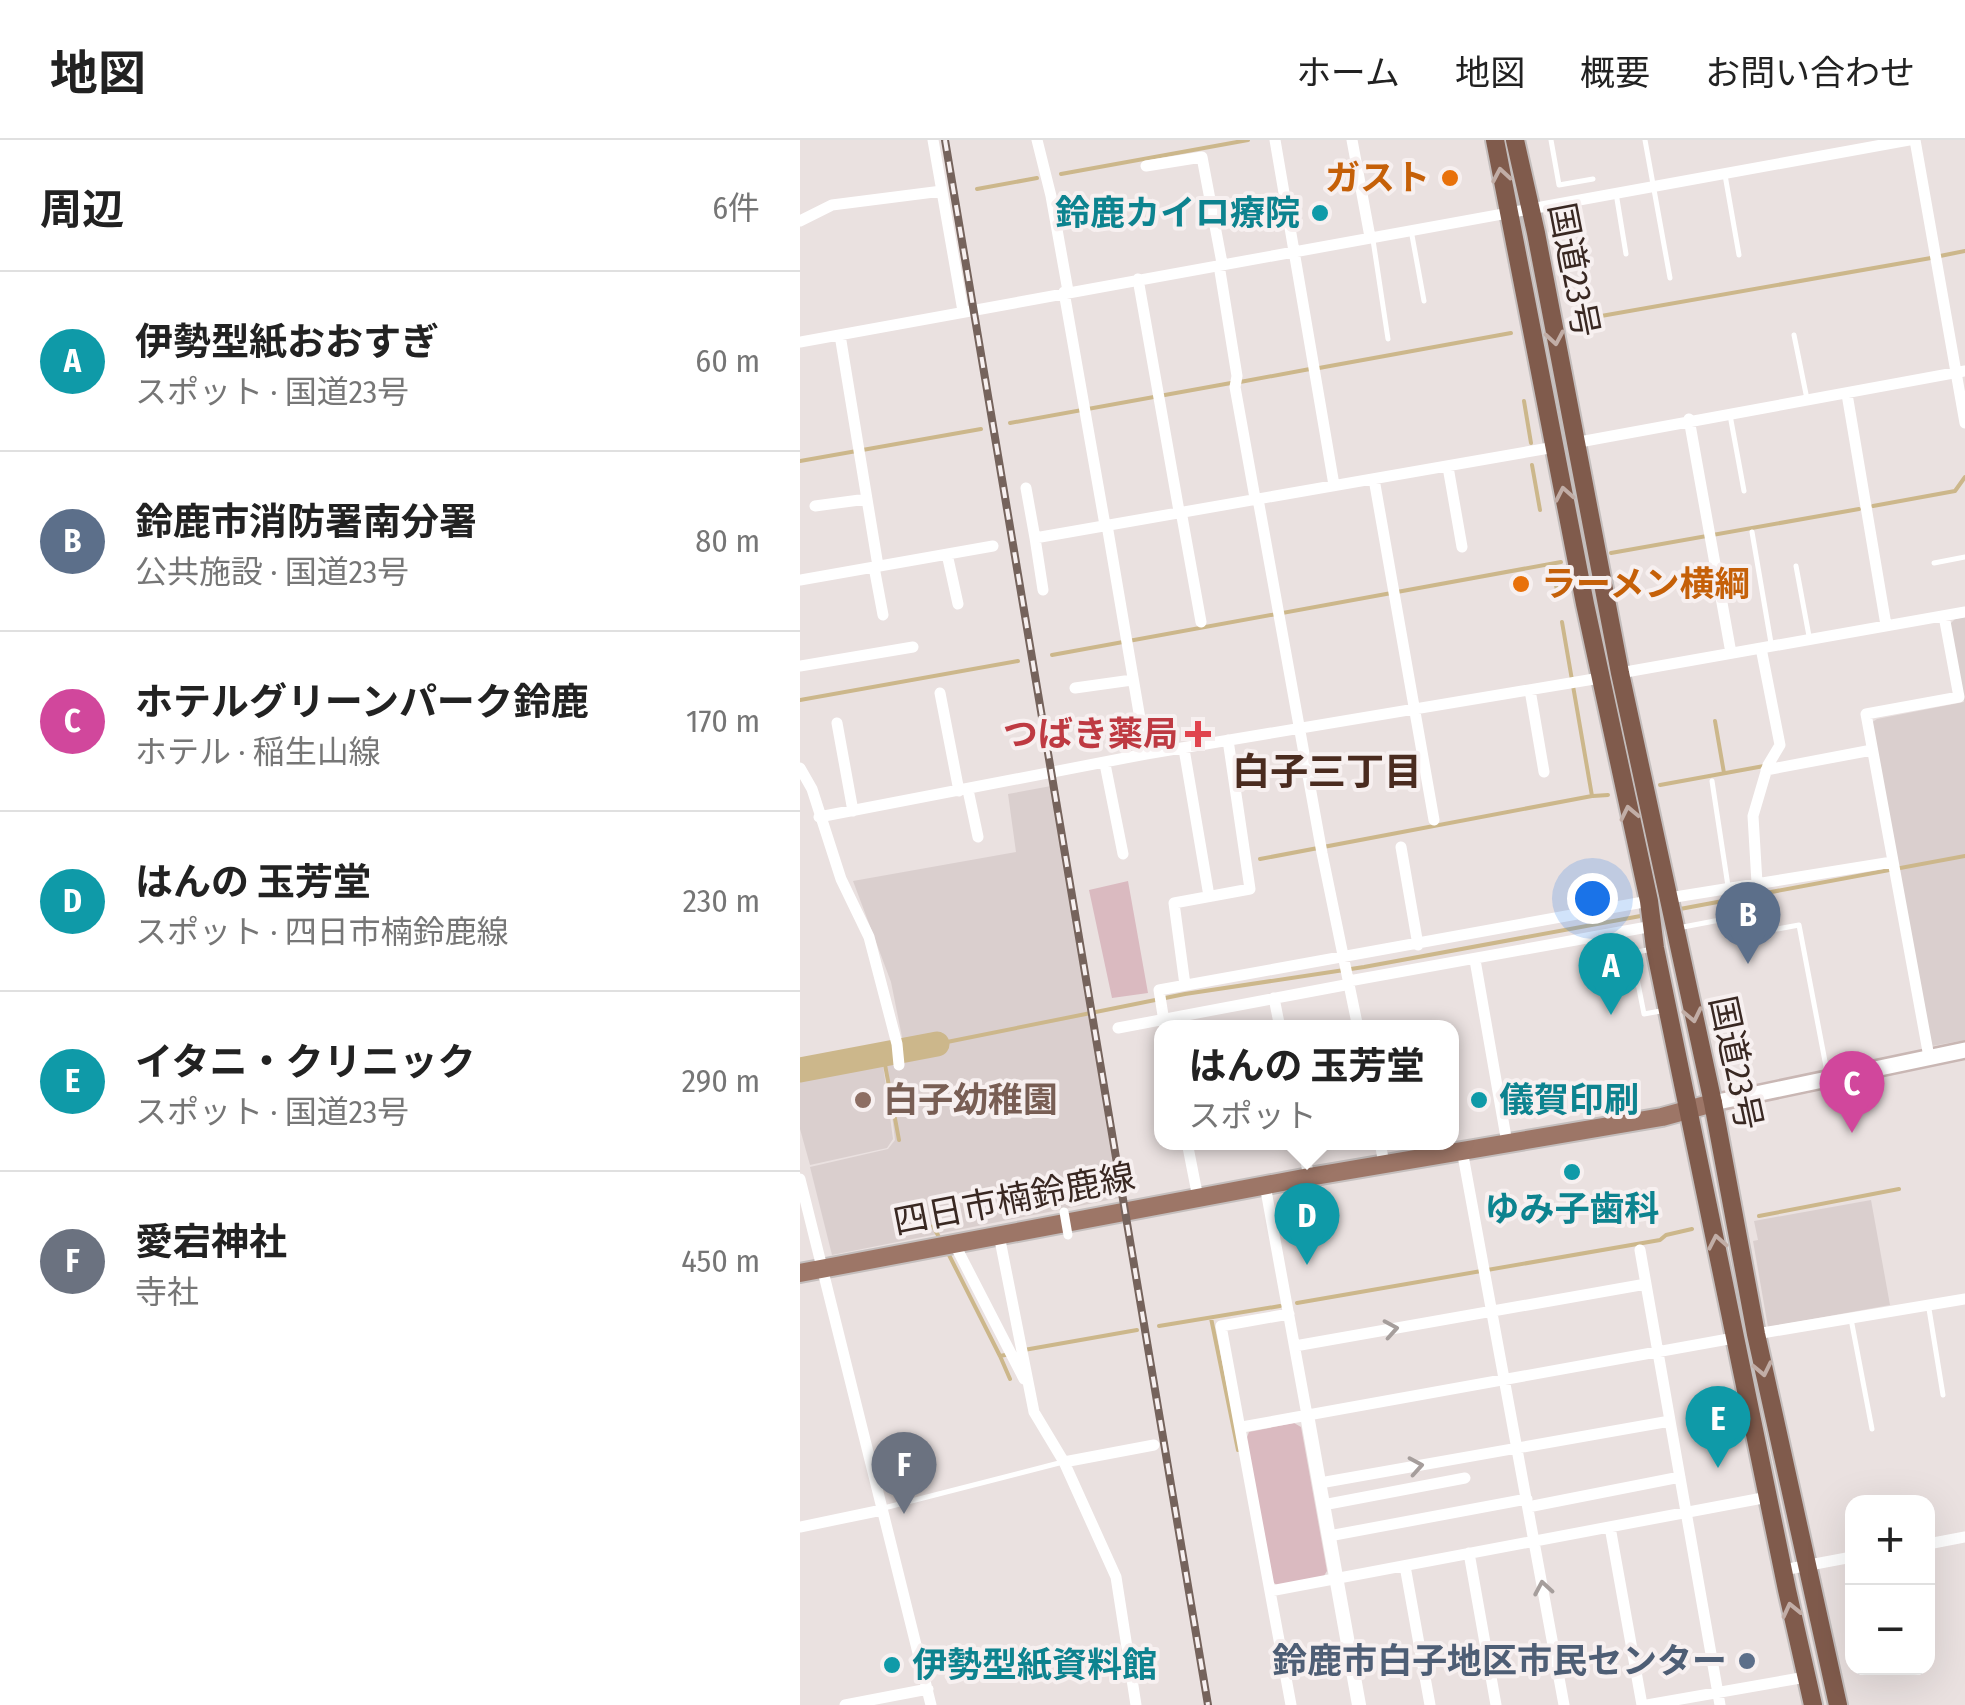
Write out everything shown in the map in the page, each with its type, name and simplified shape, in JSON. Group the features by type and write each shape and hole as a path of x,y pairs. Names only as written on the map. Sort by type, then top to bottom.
{"highway":[{"name":"国道23号","path":"1495,140 1734,1338 1814,1705"},
{"name":"国道23号","path":"1515,140 1620,674 1713,1103 1756,1334 1838,1705"}],"main road":[{"path":"1713,1103 1965,1050"},
{"name":"四日市楠鈴鹿線","path":"800,1273 1309,1177 1662,1118 1713,1103"}],"street":[{"path":"933,140 963,311"},
{"path":"1036,140 1051,196 1146,754"},
{"path":"1352,140 1371,237"},
{"path":"800,342 1912,140 1961,372 1965,423"},
{"path":"1276,142 1334,485"},
{"path":"1146,166 1202,157 1236,382 1356,1020"},
{"path":"800,221 832,205 942,191"},
{"path":"1138,279 1201,622"},
{"path":"840,336 883,615"},
{"path":"1574,442 1961,372"},
{"path":"1847,394 1886,625"},
{"path":"1689,419 1732,653"},
{"path":"1034,538 1555,448"},
{"path":"1448,467 1462,547"},
{"path":"1374,479 1434,820"},
{"path":"1026,488 1043,590"},
{"path":"816,506 867,499"},
{"path":"800,580 992,546"},
{"path":"947,554 958,604"},
{"path":"1620,674 1965,612"},
{"path":"1929,1057 1866,714 1959,698 1944,616"},
{"path":"800,666 913,647"},
{"path":"1758,883 1753,816 1766,770 1780,745 1766,647"},
{"path":"819,817 1146,754 1600,678"},
{"path":"1075,688 1132,680"},
{"path":"1530,690 1544,772"},
{"path":"940,693 978,837"},
{"path":"837,722 853,810"},
{"path":"1186,985 1174,902 1250,889 1228,740"},
{"path":"1184,748 1209,896"},
{"path":"1766,770 1872,750"},
{"path":"1106,764 1123,854"},
{"path":"800,768 812,789 840,878 870,937 898,1044 899,1066"},
{"path":"1402,847 1418,944"},
{"path":"1672,912 1729,888 1892,862"},
{"path":"1650,912 1475,960 1349,981 1345,985 1164,1020 1159,990 1418,944 1650,912"},
{"path":"1475,960 1507,1142"},
{"path":"1274,998 1278,1020"},
{"path":"1118,1028 1154,1022"},
{"path":"1189,1150 1198,1198"},
{"path":"1304,1150 1309,1177"},
{"path":"1381,1150 1384,1164"},
{"path":"1462,1150 1564,1705"},
{"path":"800,1179 931,1705"},
{"path":"1265,1185 1359,1705"},
{"path":"1064,1212 1068,1234"},
{"path":"1000,1235 1015,1352"},
{"path":"954,1244 1015,1352 1034,1412 1064,1462 1116,1577 1136,1705"},
{"path":"1640,1250 1719,1698"},
{"path":"1295,1346 1646,1284"},
{"path":"1756,1334 1965,1299"},
{"path":"1288,1309 1221,1326 1291,1705"},
{"path":"1242,1427 1734,1338"},
{"path":"1320,1483 1670,1420"},
{"path":"1064,1462 1154,1445"},
{"path":"1323,1505 1465,1478"},
{"path":"1329,1536 1680,1478"},
{"path":"1270,1591 1768,1497"},
{"path":"800,1527 882,1510"},
{"path":"1610,1527 1645,1705 1719,1698 1806,1677"},
{"path":"1935,1543 1965,1538"},
{"path":"1468,1553 1496,1705"},
{"path":"1783,1570 1845,1558"},
{"path":"1405,1566 1430,1705"},
{"path":"844,1705 928,1688"}],"lane":[{"path":"1551,140 1559,185 1593,179"},
{"path":"1645,140 1670,278"},
{"path":"1725,174 1739,255"},
{"path":"1616,193 1626,254"},
{"path":"1411,230 1424,301"},
{"path":"1371,237 1388,339"},
{"path":"1794,335 1807,399"},
{"path":"1730,412 1744,491"},
{"path":"1752,532 1766,647"},
{"path":"1934,562 1965,556"},
{"path":"1796,566 1809,639"},
{"path":"1712,781 1729,888"},
{"path":"1672,912 1725,919 1729,938 1799,924 1828,1080"},
{"path":"807,1205 820,1200"},
{"path":"1928,1306 1943,1395"},
{"path":"1852,1318 1872,1429"},
{"path":"882,1510 1064,1462"}],"shaded area":[{"path":"1965,617 1965,1040 1932,1046 1871,723 1964,702 1950,624"},
{"path":"1051,786 1119,1198 832,1255 810,1167 888,1149 895,1140 886,1065 907,1062 891,982 853,881 1016,852 1008,794"},
{"path":"1128,881 1148,993 1112,998 1089,890"},
{"path":"883,1065 893,1139 887,1148 810,1165 800,1129 800,1082"},
{"path":"1871,1200 1890,1305 1768,1327 1753,1241 1758,1240 1754,1221"},
{"path":"1294,1423 1301,1427 1327,1571 1322,1579 1278,1586 1273,1582 1246,1440 1249,1432"}],"waterway":[{"path":"1061,174 1248,140"},
{"path":"977,189 1037,178"},
{"path":"1940,256 1965,251"},
{"path":"1567,322 1931,258"},
{"path":"1319,368 1511,333"},
{"path":"1240,382 1310,369"},
{"path":"1010,423 1231,383"},
{"path":"1524,401 1531,443"},
{"path":"800,461 981,429"},
{"path":"1532,465 1540,510"},
{"path":"1873,506 1955,491 1965,477"},
{"path":"1611,553 1859,509"},
{"path":"1052,655 1561,562"},
{"path":"1552,564 1558,596"},
{"path":"1260,859 1592,796 1562,622"},
{"path":"800,700 1018,661"},
{"path":"1715,721 1724,773"},
{"path":"1660,785 1764,766"},
{"path":"1593,796 1608,795"},
{"path":"1680,909 1965,856"},
{"path":"937,1044 1185,994 1364,967 1646,915"},
{"path":"800,1070 937,1044"},
{"path":"883,1054 899,1140"},
{"path":"1759,1216 1899,1189"},
{"path":"933,1226 940,1239"},
{"path":"1297,1303 1660,1240 1692,1229"},
{"path":"948,1253 1000,1356 1010,1354"},
{"path":"1159,1326 1280,1306"},
{"path":"1211,1318 1238,1450"},
{"path":"1024,1350 1137,1330"},
{"path":"1000,1356 1010,1379"}],"railway":[{"path":"945,140 1208,1705"}],"place":[{"name":"ガスト","path":"1450,178"},
{"name":"鈴鹿カイロ療院","path":"1320,213"},
{"name":"ラーメン横綱","path":"1521,584"},
{"name":"つばき薬局","path":"1198,734"},
{"name":"鈴鹿市消防署南分署","path":"1748,964"},
{"name":"伊勢型紙おおすぎ","path":"1611,1015"},
{"name":"白子幼稚園","path":"863,1100"},
{"name":"儀賀印刷","path":"1479,1100"},
{"name":"ホテルグリーンパーク鈴鹿","path":"1852,1133"},
{"name":"ゆみ子歯科","path":"1572,1172"},
{"name":"はんの 玉芳堂","path":"1307,1265"},
{"name":"イタニ・クリニック","path":"1718,1468"},
{"name":"愛宕神社","path":"904,1514"},
{"name":"鈴鹿市白子地区市民センター","path":"1747,1661"},
{"name":"伊勢型紙資料館","path":"892,1665"}],"district":[{"name":"白子三丁目","path":"1327,772"}]}
